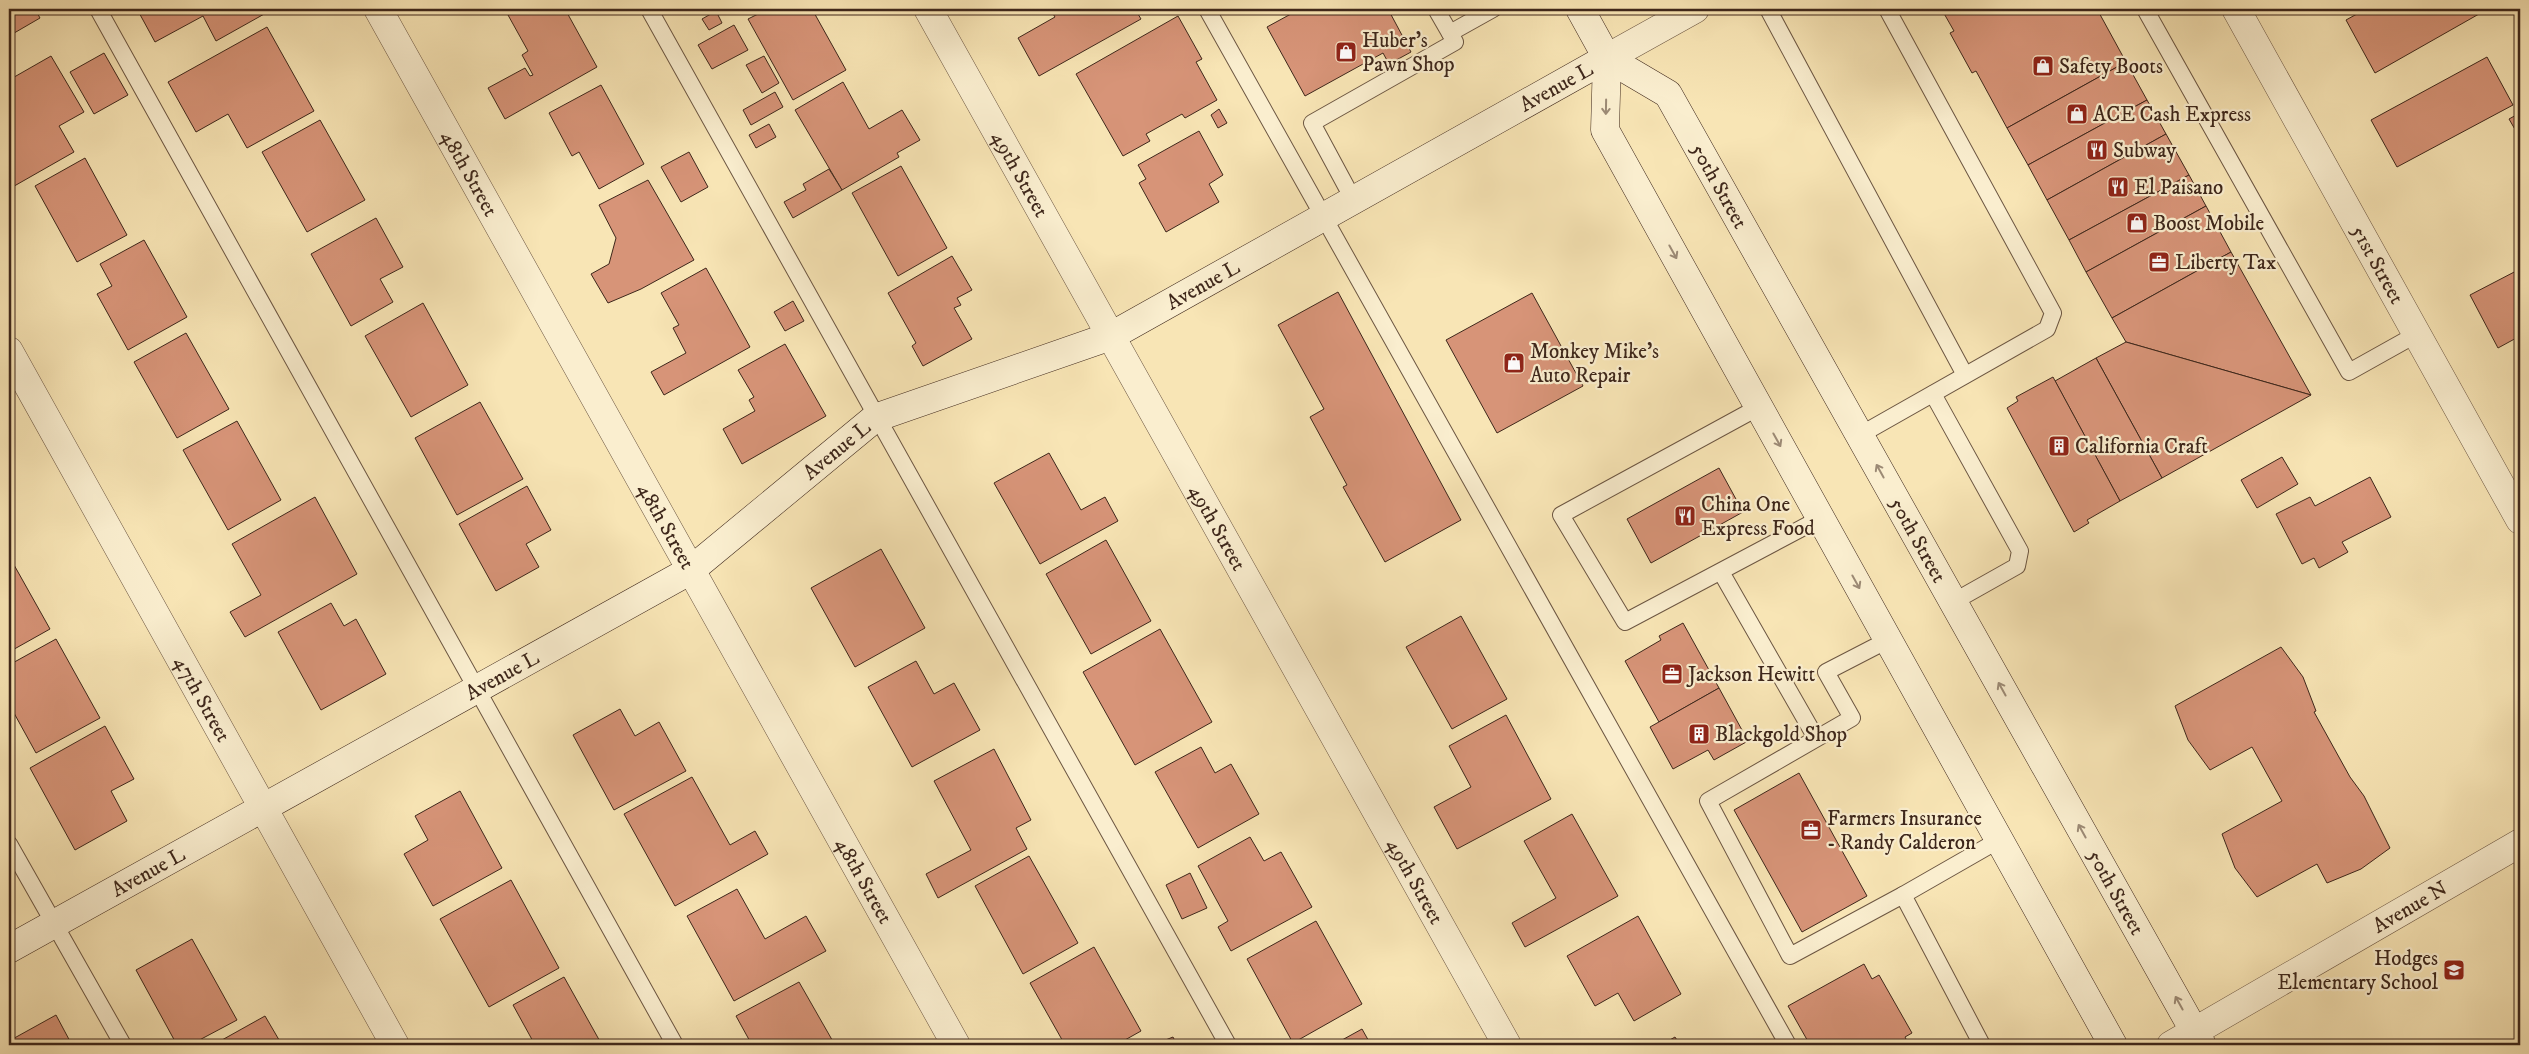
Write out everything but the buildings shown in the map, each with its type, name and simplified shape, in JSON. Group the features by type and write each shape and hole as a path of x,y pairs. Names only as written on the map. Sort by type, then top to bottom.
{"street":[{"name":"48th Street","path":"378,9 956,1045"},
{"name":"49th Street","path":"928,9 1506,1045"},
{"path":"1580,9 1607,58 1605,130 1999,840 2105,1042"},
{"name":"Avenue L","path":"9,949 691,570 876,418 1111,336 1695,9"},
{"name":"51st Street","path":"2236,9 2520,520"},
{"name":"50th Street","path":"1607,58 1668,94 2199,1038"},
{"name":"47th Street","path":"9,351 395,1045"},
{"name":"Avenue N","path":"2171,1045 2199,1038 2520,843"}],"lane":[{"path":"98,9 675,1045"},
{"path":"649,9 1228,1045"},
{"path":"1207,9 1788,1045"},
{"path":"1354,201 1312,123 1455,42 1436,9"},
{"path":"1450,33 1492,9"},
{"path":"1768,9 1965,375"},
{"path":"1860,435 2047,328 2053,313 1887,9"},
{"path":"2145,9 2349,372 2417,334"},
{"path":"1933,394 2020,551 2017,566 1953,602"},
{"path":"1759,408 1561,515 1625,622 1820,518"},
{"path":"1721,572 1816,738"},
{"path":"1888,640 1826,672 1852,718 1708,802 1790,956 1903,895 1999,840"},
{"path":"9,844 123,1045"},
{"path":"1903,895 1982,1045"}],"place":[{"name":"Huber's Pawn Shop","path":"1346,52"},
{"name":"Safety Boots","path":"2043,66"},
{"name":"ACE Cash Express","path":"2077,114"},
{"name":"Subway","path":"2097,150"},
{"name":"El Paisano","path":"2118,187"},
{"name":"Boost Mobile","path":"2137,223"},
{"name":"Liberty Tax","path":"2159,262"},
{"name":"Monkey Mike's Auto Repair","path":"1514,363"},
{"name":"California Craft","path":"2059,446"},
{"name":"China One Express Food","path":"1685,516"},
{"name":"Jackson Hewitt","path":"1672,674"},
{"name":"Blackgold Shop","path":"1699,734"},
{"name":"Farmers Insurance - Randy Calderon","path":"1811,830"},
{"name":"Hodges Elementary School","path":"2454,970"}]}
